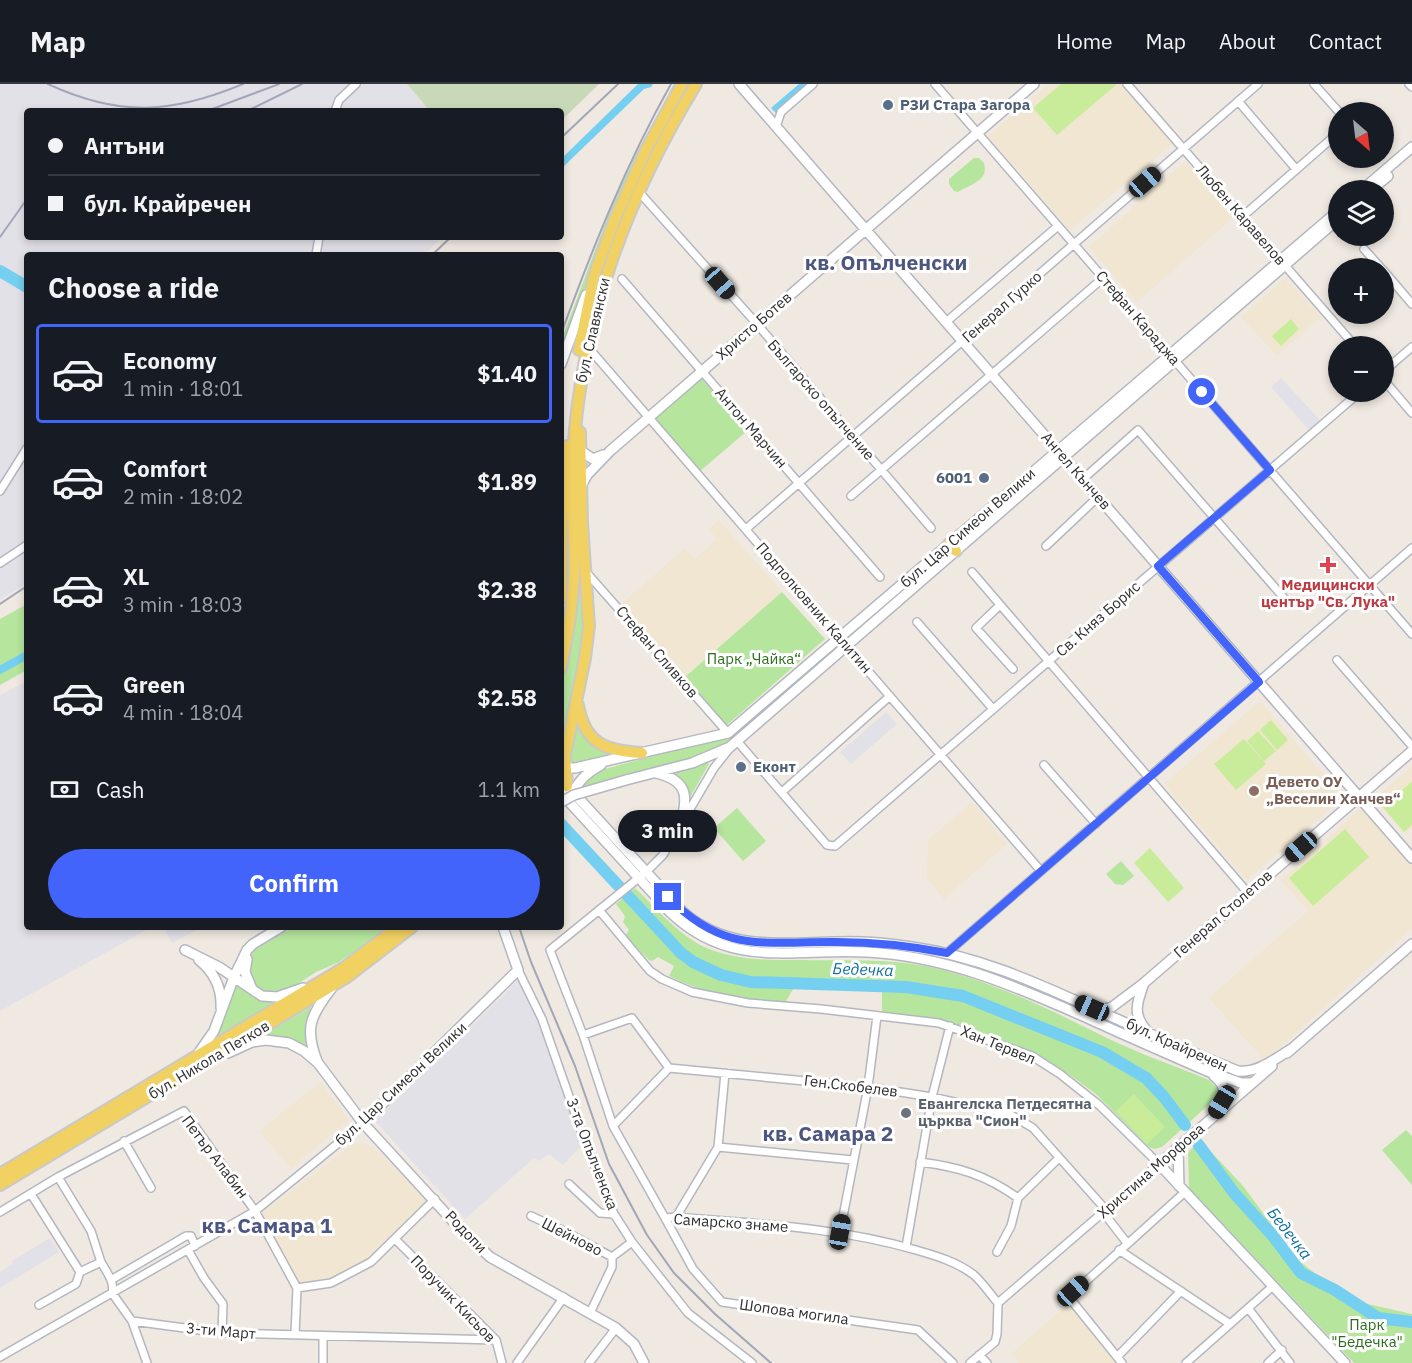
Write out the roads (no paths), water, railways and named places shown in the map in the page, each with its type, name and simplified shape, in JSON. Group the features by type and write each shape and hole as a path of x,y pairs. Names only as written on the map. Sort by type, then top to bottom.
{"main road":[{"name":"бул. Славянски","path":"564,465 572,393 594,276 615,219 646,150 682,84"},
{"name":"бул. Славянски","path":"564,652 574,577 572,472 579,388 587,346 606,275 639,192 676,118 696,84"},
{"path":"565,781 565,755 577,701 589,626 582,523 579,388"},
{"path":"577,701 584,727 599,744 620,751 642,753"},
{"name":"бул. Никола Петков","path":"330,982 394,930"},
{"name":"бул. Никола Петков","path":"0,1185 197,1062 371,960 408,930"},
{"name":"бул. Никола Петков","path":"0,1174 197,1062"}],"street":[{"path":"336,108 339,100 356,84"},
{"name":"Ангел Кънчев","path":"739,84 1412,858"},
{"path":"770,120 813,84"},
{"name":"Стефан Караджа","path":"935,84 1412,633"},
{"name":"Христо Ботев","path":"582,484 587,475 610,451 1034,84"},
{"name":"Любен Каравелов","path":"1127,84 1346,336"},
{"name":"Генерал Гурко","path":"746,529 1258,84"},
{"path":"1314,84 1330,102"},
{"path":"1238,101 1296,169"},
{"path":"1242,217 1328,142"},
{"path":"1374,180 1412,147"},
{"path":"1383,180 1412,155"},
{"name":"Българско опълчение","path":"639,192 931,528"},
{"name":"бул. Цар Симеон Велики","path":"565,781 615,758 728,734 839,638 952,548 1282,263 1328,220"},
{"path":"946,322 1058,226"},
{"name":"бул. Цар Симеон Велики","path":"1282,263 1328,227"},
{"path":"1364,249 1372,258"},
{"path":"564,356 594,276"},
{"path":"851,496 1103,278"},
{"name":"Антон Марчин","path":"622,279 880,577"},
{"path":"1394,283 1412,304"},
{"name":"Подполковник Калитин","path":"587,346 1041,871"},
{"path":"1394,363 1412,347"},
{"path":"1394,392 1412,412"},
{"name":"Св. Княз Борис","path":"782,792 827,845 835,846 1348,402"},
{"path":"1083,480 1138,430 1290,605"},
{"path":"581,451 593,459 610,451"},
{"path":"0,491 24,453"},
{"path":"1046,546 1098,497"},
{"path":"0,563 24,547"},
{"name":"бул. Цар Симеон Велики","path":"550,950 628,887 663,855 717,764 736,742 847,646 952,548"},
{"path":"947,953 1412,548"},
{"name":"Стефан Сливков","path":"586,572 728,734"},
{"path":"972,572 1248,893"},
{"path":"1000,605 976,628 1013,669"},
{"path":"917,622 993,709"},
{"path":"1337,660 1412,746"},
{"path":"736,742 782,792 890,696"},
{"name":"бул. Цар Симеон Велики","path":"564,800 574,795 710,757 736,742"},
{"name":"Генерал Столетов","path":"1099,1011 1109,1009 1144,983 1412,751"},
{"path":"565,781 587,774 615,758"},
{"path":"1044,765 1096,824"},
{"path":"654,773 672,778 684,792 686,803 679,830"},
{"name":"бул. Крайречен","path":"565,781 574,807 642,875 689,917 707,929 728,938 761,944 837,942 892,944 947,953 1021,976 1235,1070 1245,1072 1259,1068 1291,1049"},
{"name":"бул. Крайречен","path":"565,781 680,922 701,936 723,946 757,953 867,952 932,960 987,975 1207,1071 1241,1083 1252,1083"},
{"name":"Хан Тервел","path":"599,910 650,971 684,989 715,998 748,1003 821,1009 950,1026 1032,1056 1060,1074 1099,1105 1159,1164 1345,1363"},
{"path":"197,1062 211,1036 247,950 276,930"},
{"path":"504,930 518,970"},
{"path":"253,990 246,976 245,964 250,951 262,938"},
{"name":"Христина Морфова","path":"998,1304 1412,944"},
{"path":"220,1014 220,994 212,974 201,961 185,950 267,997 277,998 330,982"},
{"name":"Самарско знаме","path":"550,950 583,1035 613,1126 664,1218 676,1217 840,1232 906,1246 946,1258 967,1270 976,1276 998,1304"},
{"name":"бул. Цар Симеон Велики","path":"0,1357 255,1211 363,1123 518,970"},
{"name":"3-та Опълченска","path":"518,970 542,1019 585,1142 614,1214 632,1242 688,1312 752,1363"},
{"name":"Родопи","path":"318,1063 311,1042 310,1025 330,982"},
{"path":"1144,983 1137,1010 1141,1024 1149,1032"},
{"path":"1120,1002 1116,1010 1118,1018 1144,1043"},
{"path":"1091,1019 1118,1018 1137,1010"},
{"path":"840,1232 868,1087 877,1016"},
{"path":"583,1035 632,1018 669,1068 613,1126"},
{"path":"906,1246 932,1097 950,1026"},
{"name":"Родопи","path":"197,1062 252,1042 279,1040 294,1045 318,1063 363,1123 435,1199 460,1229 490,1257 616,1328 634,1344 644,1363"},
{"name":"Ген.Скобелев","path":"669,1068 868,1087 932,1097 1011,1115 1033,1128 1104,1211 1127,1243"},
{"path":"1235,1070 1242,1088 1239,1095"},
{"path":"1207,1071 1221,1082 1225,1092 1224,1099 1214,1116"},
{"path":"676,1217 718,1147 725,1073"},
{"name":"Петър Алабин","path":"0,1212 124,1141 184,1112 255,1211 297,1288"},
{"path":"124,1141 151,1188"},
{"path":"1122,1363 1071,1298 1073,1291 1127,1243 1182,1189 1179,1146"},
{"path":"718,1147 853,1160"},
{"path":"998,1252 1011,1226 1018,1198 1059,1158"},
{"path":"920,1162 969,1172 997,1182 1018,1198"},
{"path":"58,1177 91,1231 101,1262 111,1280 114,1289 112,1293 132,1321 147,1363"},
{"path":"568,1184 600,1213 614,1214"},
{"path":"31,1194 80,1272"},
{"path":"295,1335 297,1288 331,1284 371,1262 396,1240 435,1199"},
{"name":"Шейново","path":"531,1216 612,1257"},
{"name":"Шопова могила","path":"664,1218 693,1269 723,1302 918,1330 953,1363"},
{"path":"111,1280 186,1236 190,1236 195,1246"},
{"name":"Поручик Кисьов","path":"396,1240 496,1340 502,1363"},
{"path":"590,1313 612,1267 612,1257 632,1242"},
{"path":"188,1250 204,1278 223,1304 222,1333"},
{"path":"1119,1250 1230,1324"},
{"path":"39,1305 76,1284 80,1272 101,1262"},
{"path":"1186,1363 1274,1286"},
{"path":"1118,1356 1181,1291"},
{"path":"517,1363 564,1297"},
{"path":"970,1363 997,1338 998,1304"},
{"path":"1248,1308 1290,1363"},
{"name":"3-ти Март","path":"132,1321 222,1333 496,1340"},
{"path":"589,1363 616,1328"},
{"path":"323,1336 323,1363"},
{"path":"1268,1363 1282,1350"},
{"path":"979,1355 987,1363"}],"water":[{"path":"638,84 653,84 644,89 564,166 564,156"},
{"path":"799,84 809,84 776,113 771,108"}],"waterway":[{"name":"Бедечка","path":"0,271 24,285"},
{"path":"0,670 24,657"},
{"name":"Бедечка","path":"564,827 681,953 693,962 721,975 751,982 906,987 963,996 1102,1052 1146,1078 1185,1125"},
{"name":"Бедечка","path":"1198,1144 1234,1193 1273,1236 1301,1273 1335,1290 1378,1318 1412,1322"}],"railway":[{"path":"48,84 98,102 145,108 192,101 243,84"},
{"path":"215,108 279,84"},
{"path":"253,108 302,84"},
{"path":"564,135 618,84"},
{"path":"564,326 611,206 671,84"},
{"path":"0,237 24,203"},
{"path":"435,252 448,240"},
{"path":"0,604 24,588"},
{"path":"520,930 531,962 575,1066 609,1164 647,1235 674,1273 715,1314 771,1363"}],"place":[{"name":"РЗИ Стара Загора","path":"888,105"},
{"name":"6001","path":"984,478"},
{"name":"Медицински център \"Св. Лука\"","path":"1328,565"},
{"name":"Еконт","path":"741,767"},
{"name":"Девето ОУ „Веселин Ханчев“","path":"1254,791"},
{"name":"Евангелска Петдесятна църква \"Сион\"","path":"906,1113"}],"district":[{"name":"кв. Опълченски","path":"886,263"},
{"name":"кв. Самара 2","path":"828,1134"},
{"name":"кв. Самара 1","path":"267,1226"}],"park label":[{"name":"Парк „Чайка“","path":"754,659"},
{"name":"Парк \"Бедечка\"","path":"1367,1334"}]}
